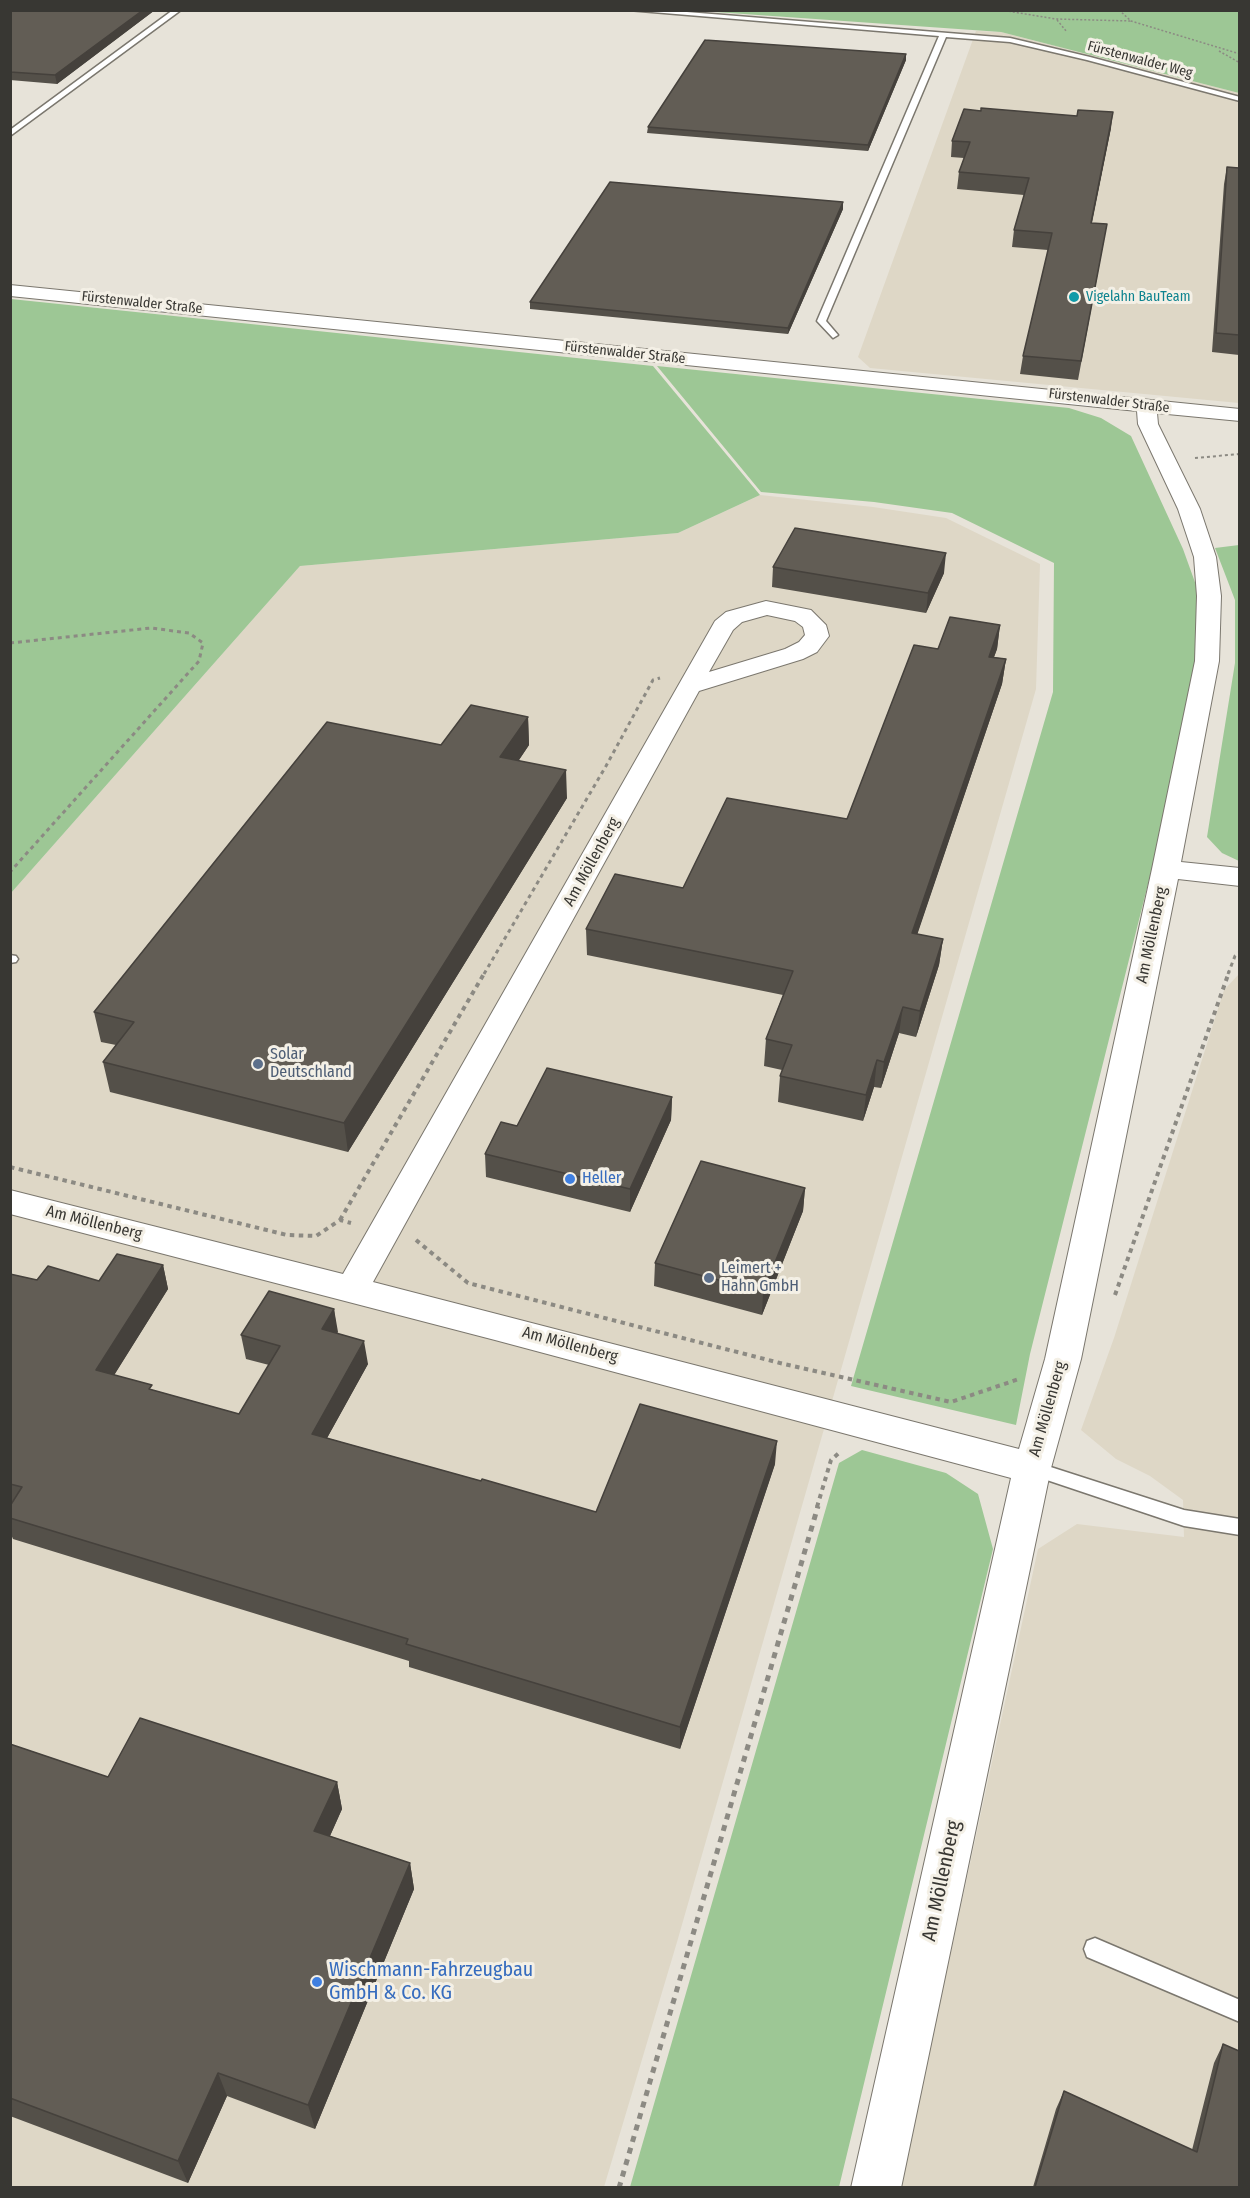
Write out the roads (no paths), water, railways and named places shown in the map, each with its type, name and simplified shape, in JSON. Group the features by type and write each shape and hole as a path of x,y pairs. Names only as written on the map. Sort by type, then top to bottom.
{"street":[{"name":"Fürstenwalder Straße","path":"10,290 882,379 998,388 1239,415"},
{"name":"Am Möllenberg","path":"876,2187 1032,1468 1063,1359 1166,869 1207,661 1209,596 1205,557 1190,509 1148,424 1147,406"},
{"name":"Am Möllenberg","path":"352,1289 693,683"},
{"path":"1166,869 1239,877"},
{"name":"Am Möllenberg","path":"10,1202 352,1289 1032,1468"}],"lane":[{"path":"10,134 178,10"},
{"name":"Fürstenwalder Weg","path":"631,10 944,33 1035,44 1239,99"},
{"path":"833,335 821,321 944,33"},
{"path":"1032,1468 1184,1518 1239,1527"},
{"path":"1095,1949 1239,2011"}],"place":[{"name":"Vigelahn BauTeam","path":"1074,297"},
{"name":"Solar Deutschland","path":"258,1064"},
{"name":"Heller","path":"570,1179"},
{"name":"Leimert + Hahn GmbH","path":"709,1278"},
{"name":"Wischmann-Fahrzeugbau GmbH & Co. KG","path":"317,1982"}]}
